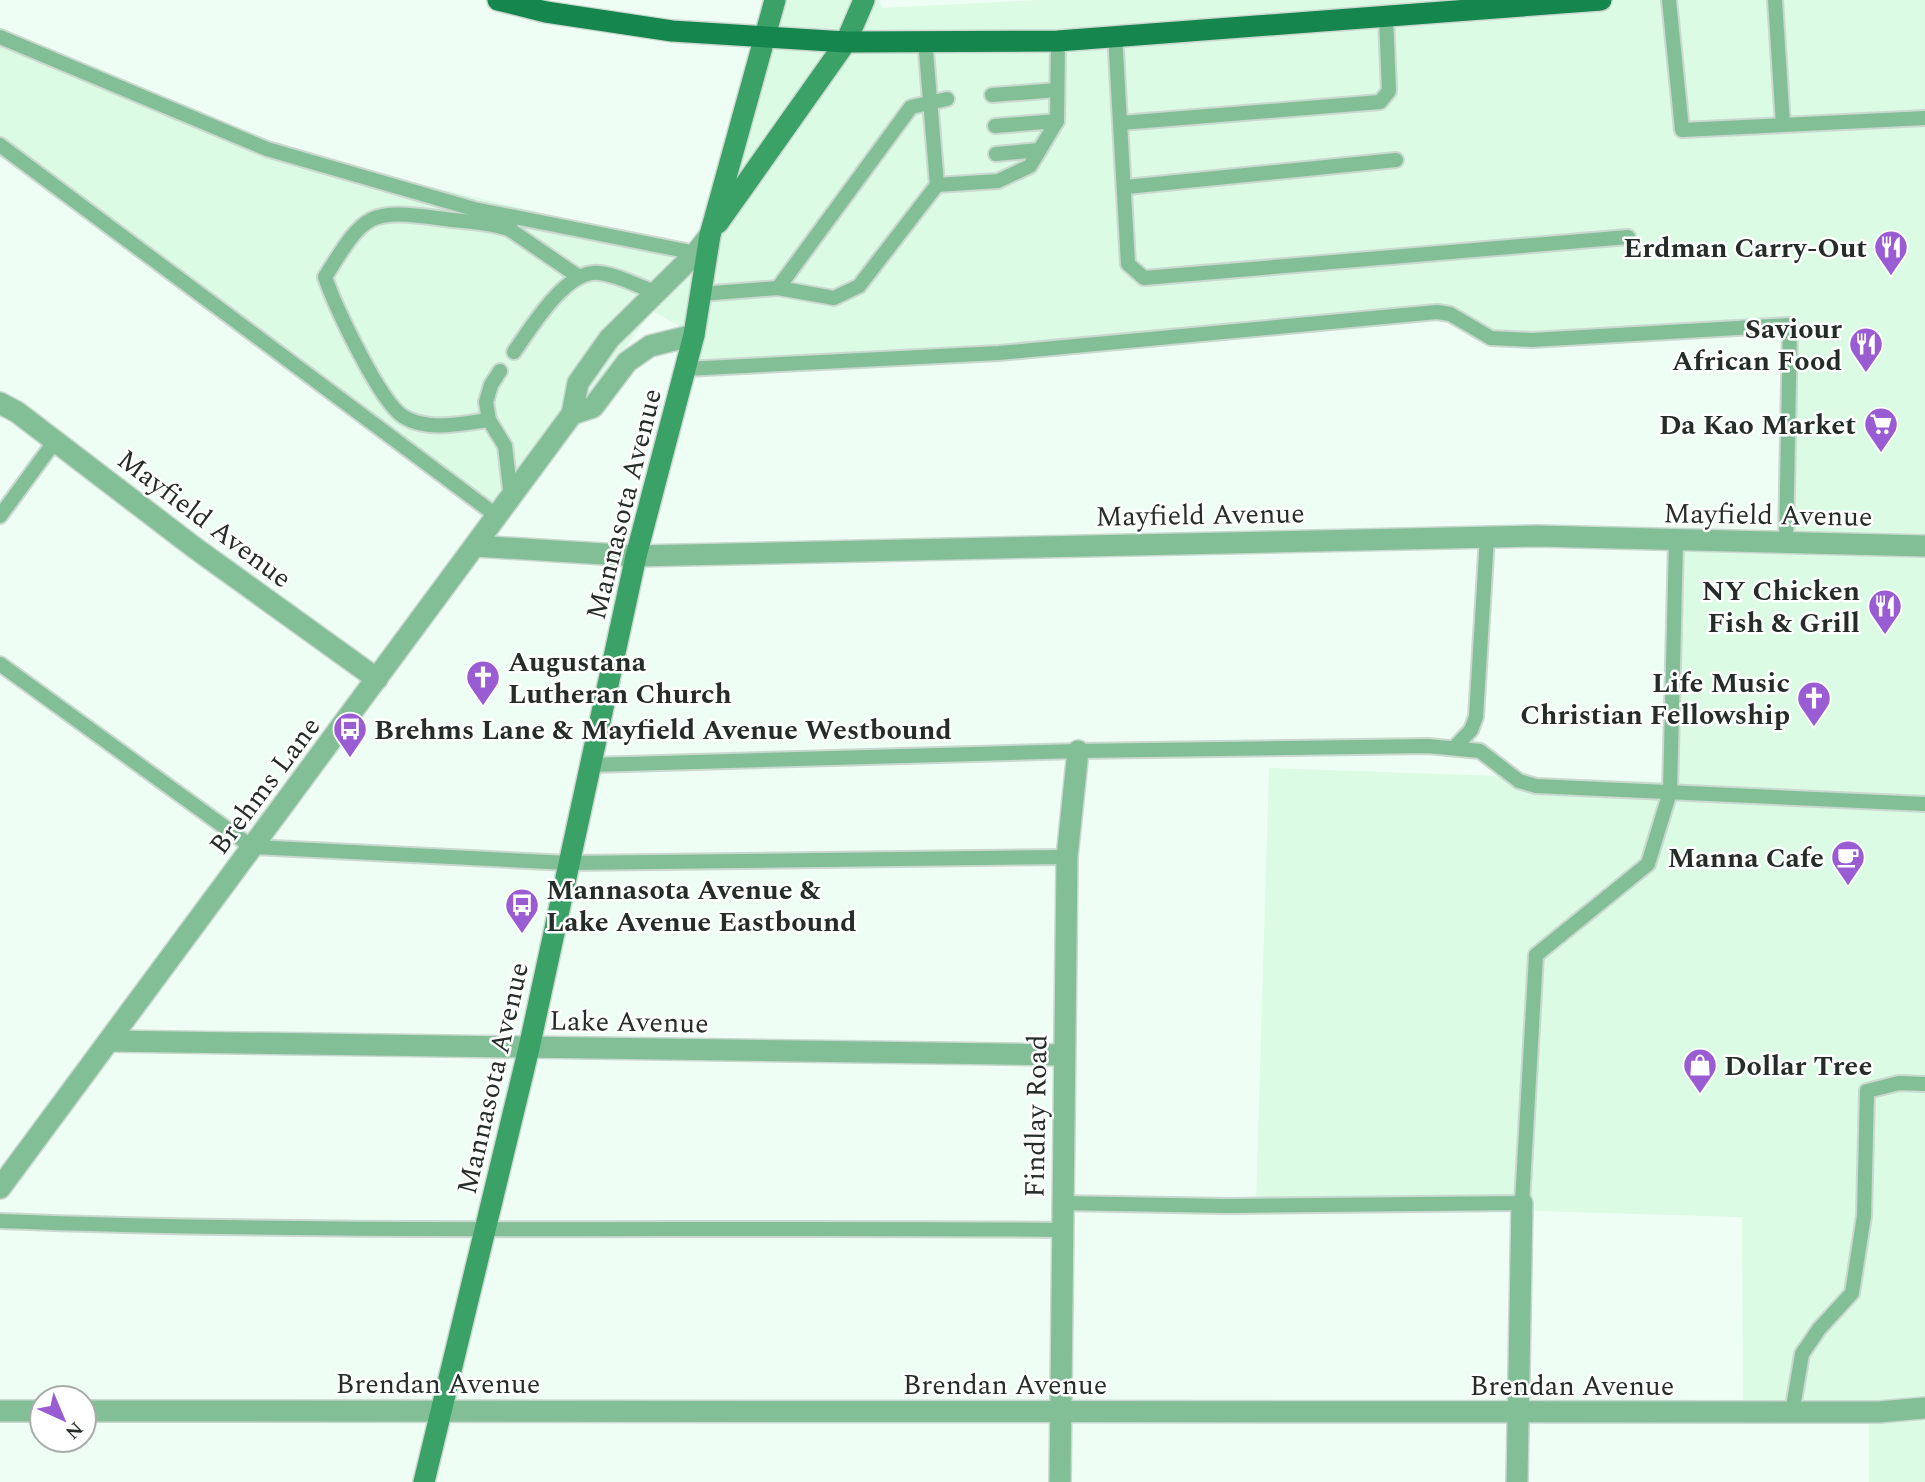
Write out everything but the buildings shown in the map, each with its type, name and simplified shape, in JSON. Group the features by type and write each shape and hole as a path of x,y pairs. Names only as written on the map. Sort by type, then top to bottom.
{"main road":[{"path":"498,0 546,12 672,31 846,42 925,39 1058,41 1115,34 1234,30 1374,12 1601,0"}],"street":[{"name":"Mannasota Avenue","path":"424,1482 529,1048 636,556 694,335 710,235 775,0"},
{"name":"Mannasota Avenue","path":"710,235 846,42 864,0"},
{"name":"Brehms Lane","path":"0,1188 572,414 578,383 609,339 696,253 710,235"},
{"name":"Brehms Lane","path":"572,414 593,407 627,362 650,346 694,335"},
{"name":"Mayfield Avenue","path":"0,403 55,441 195,548 377,678"},
{"name":"Mayfield Avenue","path":"475,546 636,556 1487,537 1925,546"},
{"name":"Findlay Road","path":"1060,1482 1064,1230 1061,1203 1067,857 1078,751"},
{"name":"Lake Avenue","path":"109,1041 1064,1055"},
{"path":"1517,1482 1522,1202"},
{"name":"Brendan Avenue","path":"98,1411 1792,1413 1879,1412 1925,1408"},
{"path":"0,1411 28,1411"}],"lane":[{"path":"1669,0 1682,130 1925,118"},
{"path":"1775,0 1783,125"},
{"path":"1121,123 1380,102 1390,90 1374,12"},
{"path":"1115,34 1126,187 1128,264 1144,278 1628,237"},
{"path":"0,37 267,149 510,222 579,277"},
{"path":"701,294 778,288 834,298 859,286 937,185 925,39"},
{"path":"937,185 998,181 1030,166 1057,121 1058,41"},
{"path":"992,95 1057,90"},
{"path":"778,288 911,107 947,99"},
{"path":"995,126 1057,121"},
{"path":"932,132 949,130"},
{"path":"0,145 497,516"},
{"path":"996,154 1039,150"},
{"path":"934,160 951,159"},
{"path":"1126,187 1396,160"},
{"path":"489,420 432,426 403,417 383,396 334,303 325,277 360,226 383,214 406,212 448,220 510,222 696,253"},
{"path":"514,352 565,286 579,277 597,272 656,293"},
{"path":"685,369 999,354 1437,312 1471,324 1491,338 1532,340 1790,325 1786,543"},
{"path":"500,370 491,385 486,402 489,420 505,446 511,497"},
{"path":"390,436 403,417"},
{"path":"0,516 55,441"},
{"path":"1454,748 1471,730 1476,717 1487,537"},
{"path":"1061,1203 1227,1206 1522,1202 1536,955 1648,864 1670,792 1676,540"},
{"path":"0,664 252,847 568,863 1067,857"},
{"path":"591,765 1078,751 1428,746 1480,751 1519,781 1536,786 1925,804"},
{"path":"1792,1413 1802,1354 1819,1329 1852,1293 1864,1216 1867,1091 1899,1083 1925,1084"},
{"path":"0,1222 173,1228 485,1231 873,1228 1064,1230"}],"shaded area":[{"path":"765,0 878,0 883,8 1038,0 1925,0 1925,1482 1869,1482 1869,1415 1743,1414 1742,1217 1256,1203 1269,768 1668,782 1681,540 1779,543 1788,323 1493,340 1435,309 683,371 691,332 652,311 506,513 0,146 0,36 300,156 711,253"}],"place":[{"name":"Erdman Carry-Out","path":"1891,277"},
{"name":"Saviour African Food","path":"1866,374"},
{"name":"Da Kao Market","path":"1881,454"},
{"name":"NY Chicken Fish & Grill","path":"1885,636"},
{"name":"Augustana Lutheran Church","path":"483,707"},
{"name":"Life Music Christian Fellowship","path":"1814,728"},
{"name":"Brehms Lane & Mayfield Avenue Westbound","path":"350,759"},
{"name":"Manna Cafe","path":"1848,887"},
{"name":"Mannasota Avenue & Lake Avenue Eastbound","path":"522,935"},
{"name":"Dollar Tree","path":"1700,1095"}]}
